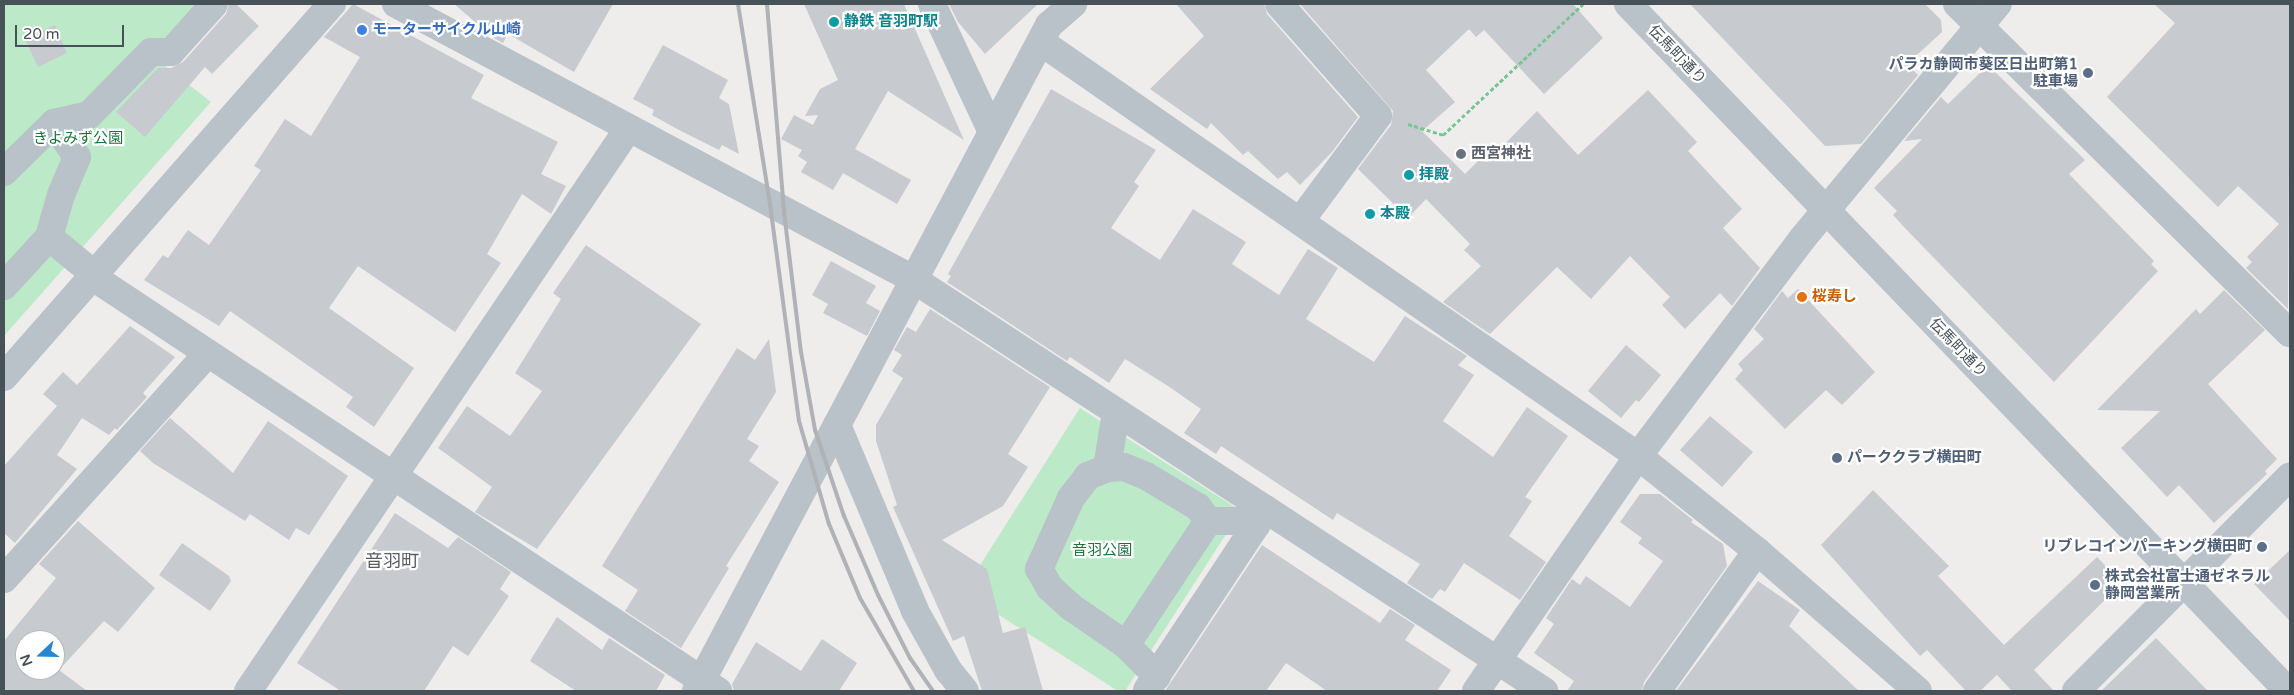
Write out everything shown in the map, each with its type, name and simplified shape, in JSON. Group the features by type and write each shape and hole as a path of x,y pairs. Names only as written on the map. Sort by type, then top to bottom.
{"street":[{"path":"4,172 54,123 89,116 151,52 170,52 214,4"},
{"path":"4,377 88,271 332,4"},
{"path":"396,4 913,279 1116,412 1261,518 1544,691"},
{"path":"932,4 992,132"},
{"path":"49,237 88,271 705,688 837,425 1049,25 1073,4"},
{"path":"1279,4 1378,116 1300,220"},
{"name":"伝馬町通り","path":"1628,4 2288,691"},
{"path":"1957,4 1978,27 2290,332"},
{"path":"1476,691 1638,456 1824,209 1998,4"},
{"path":"1041,42 1638,456 1757,551 1918,691"},
{"path":"4,286 49,237 61,195 77,157 54,123"},
{"path":"248,691 628,129"},
{"path":"4,579 208,353"},
{"path":"1107,468 1116,412"},
{"path":"837,425 915,612 948,670 964,691"},
{"path":"1208,521 1198,507 1146,476 1124,467 1107,468 1088,476 1071,498 1039,569 1050,588 1071,607 1126,645 1152,683 1261,518"},
{"path":"2076,691 2290,476"},
{"path":"1208,521 1244,521 1261,518"},
{"path":"1126,645 1208,521"},
{"path":"1657,691 1757,551"}],"path":[{"path":"1378,116 1443,134 1583,4"}],"green space":[{"name":"きよみず公園","path":"4,4 215,4 185,43 141,47 211,102 4,336"},
{"name":"音羽公園","path":"1080,408 1241,511 1125,691 1118,691 963,592"}],"building":[{"path":"229,4 236,4 259,26 212,74 205,67 145,137 116,112 158,68 171,68 183,62 226,14"},
{"path":"353,4 484,75 471,98 558,142 541,174 566,186 551,214 522,194 487,254 501,263 455,332 358,266 329,308 414,368 374,427 346,407 353,397 230,311 219,326 144,280 163,255 168,258 188,230 209,245 261,170 254,166 285,119 311,136 360,57 324,37"},
{"path":"454,4 613,4 574,72 508,34 503,43 494,38"},
{"path":"804,4 904,4 964,140 888,91 855,149 911,180 897,204 843,173 833,190 801,172 807,162 798,156 802,150 781,139 794,115 813,125 818,115 805,116 820,89 838,80"},
{"path":"949,4 1038,4 985,54 958,22"},
{"path":"1176,4 1264,4 1267,14 1358,117 1332,152 1300,185 1287,172 1278,179 1248,151 1243,155 1211,123 1207,129 1150,89 1204,36"},
{"path":"1300,4 1573,4 1603,38 1544,94 1484,30 1476,37 1469,29 1426,70 1455,102 1422,131 1465,174 1482,157 1487,162 1537,111 1578,155 1648,90 1697,142 1688,151 1742,209 1723,228 1760,268 1732,306 1720,293 1685,329 1662,305 1670,297 1630,256 1591,299 1557,267 1490,334 1443,302 1481,266 1464,250 1470,244 1426,199 1408,218 1358,169 1391,125 1393,111"},
{"path":"1690,4 1925,4 1941,20 1942,32 1907,64 1918,75 1861,144 1825,146"},
{"path":"2154,4 2290,4 2288,309 2246,268 2252,262 2247,257 2279,224 2238,186 2218,207 2107,97 2175,23"},
{"path":"55,25 67,53 38,67 25,39"},
{"path":"663,45 728,80 719,98 729,104 739,154 722,145 719,150 679,130 652,115 654,110 633,99"},
{"path":"1988,65 2085,160 2069,174 2154,261 2151,264 2158,271 2054,382 1904,227 1893,215 1897,211 1874,188 1922,139 1904,141 1941,97 1948,104"},
{"path":"1051,89 1156,150 1134,182 1139,186 1111,228 1160,260 1193,209 1246,242 1232,264 1279,295 1308,249 1338,268 1306,319 1374,362 1405,316 1467,356 1458,365 1474,375 1443,421 1493,457 1527,407 1568,436 1525,497 1532,501 1509,536 1546,562 1520,600 1464,563 1445,592 1440,589 1432,599 1407,583 1420,564 1337,513 1333,520 1221,446 1216,454 1184,433 1201,409 1168,386 1125,359 1109,383 1070,357 1067,361 947,282 951,276 948,274"},
{"path":"586,245 701,324 537,549 475,512 492,487 438,448 467,406 510,436 542,391 515,373 561,299 553,293"},
{"path":"831,261 876,286 866,303 880,311 867,336 823,313 828,304 812,295"},
{"path":"1798,289 1875,372 1842,405 1826,390 1785,429 1735,379 1743,370 1738,364 1764,339 1754,329 1782,291 1788,298"},
{"path":"2224,290 2265,330 2208,384 2277,459 2265,471 2267,474 2214,523 2179,485 2167,497 2121,448 2160,411 2097,410 2196,309 2200,314"},
{"path":"930,309 1050,387 1008,454 1028,467 1003,506 942,540 987,569 1003,633 1025,627 1043,691 982,691 964,636 953,641 893,507 897,505 876,441 876,425 903,378 892,371 902,355 894,350 907,327 916,332"},
{"path":"130,326 175,357 143,393 147,397 117,430 115,428 109,435 82,418 57,455 77,469 15,543 4,533 4,466 57,406 43,394 63,372 77,385"},
{"path":"769,339 776,392 747,439 759,446 749,461 779,482 726,566 729,568 681,648 625,611 638,590 602,566 737,348 755,360"},
{"path":"1626,345 1661,375 1639,402 1636,400 1621,418 1588,391"},
{"path":"1710,416 1753,452 1722,487 1680,450"},
{"path":"170,418 233,473 268,421 348,476 309,535 296,528 289,540 250,514 245,521 153,463 140,451"},
{"path":"1873,490 1949,566 1938,576 2004,645 2097,557 2122,583 2034,670 2054,691 2012,691 1997,675 1980,691 1966,691 1927,650 1920,656 1821,545"},
{"path":"1640,494 1660,494 1693,520 1691,522 1723,544 1727,566 1644,682 1642,691 1567,691 1574,681 1534,653 1554,624 1546,618 1572,579 1580,585 1586,576 1630,607 1663,561 1638,543 1642,538 1620,522"},
{"path":"395,513 448,548 458,537 511,572 500,589 509,596 468,656 453,646 424,691 341,691 297,663"},
{"path":"78,521 155,588 118,632 104,621 65,663 65,630 15,630 15,680 65,680 65,674 87,691 4,691 4,641 56,578 39,564"},
{"path":"182,543 229,576 231,581 210,611 159,575"},
{"path":"1262,545 1380,623 1390,609 1415,625 1405,640 1451,670 1437,691 1327,691 1286,663 1266,691 1165,691"},
{"path":"2290,550 2290,621 2254,584"},
{"path":"1758,581 1800,610 1789,626 1859,691 1676,691"},
{"path":"557,617 602,650 609,638 665,675 656,691 576,691 530,661"},
{"path":"2156,638 2208,691 2101,691"},
{"path":"822,639 857,663 839,691 734,691 732,684 756,642 801,671"}],"railway":[{"path":"738,4 770,204 799,421 829,524 860,598 914,691"},
{"path":"767,4 784,212 801,352 815,430 844,516 878,595 910,658 933,691"}],"place":[{"name":"静鉄 音羽町駅","path":"834,22"},
{"name":"モーターサイクル山崎","path":"362,30"},
{"name":"パラカ静岡市葵区日出町第1 駐車場","path":"2088,73"},
{"name":"西宮神社","path":"1461,154"},
{"name":"拝殿","path":"1409,175"},
{"name":"本殿","path":"1370,214"},
{"name":"桜寿し","path":"1802,297"},
{"name":"パーククラブ横田町","path":"1837,458"},
{"name":"リブレコインパーキング横田町","path":"2262,547"},
{"name":"株式会社富士通ゼネラル 静岡営業所","path":"2095,585"}],"district":[{"name":"音羽町","path":"392,561"}]}
